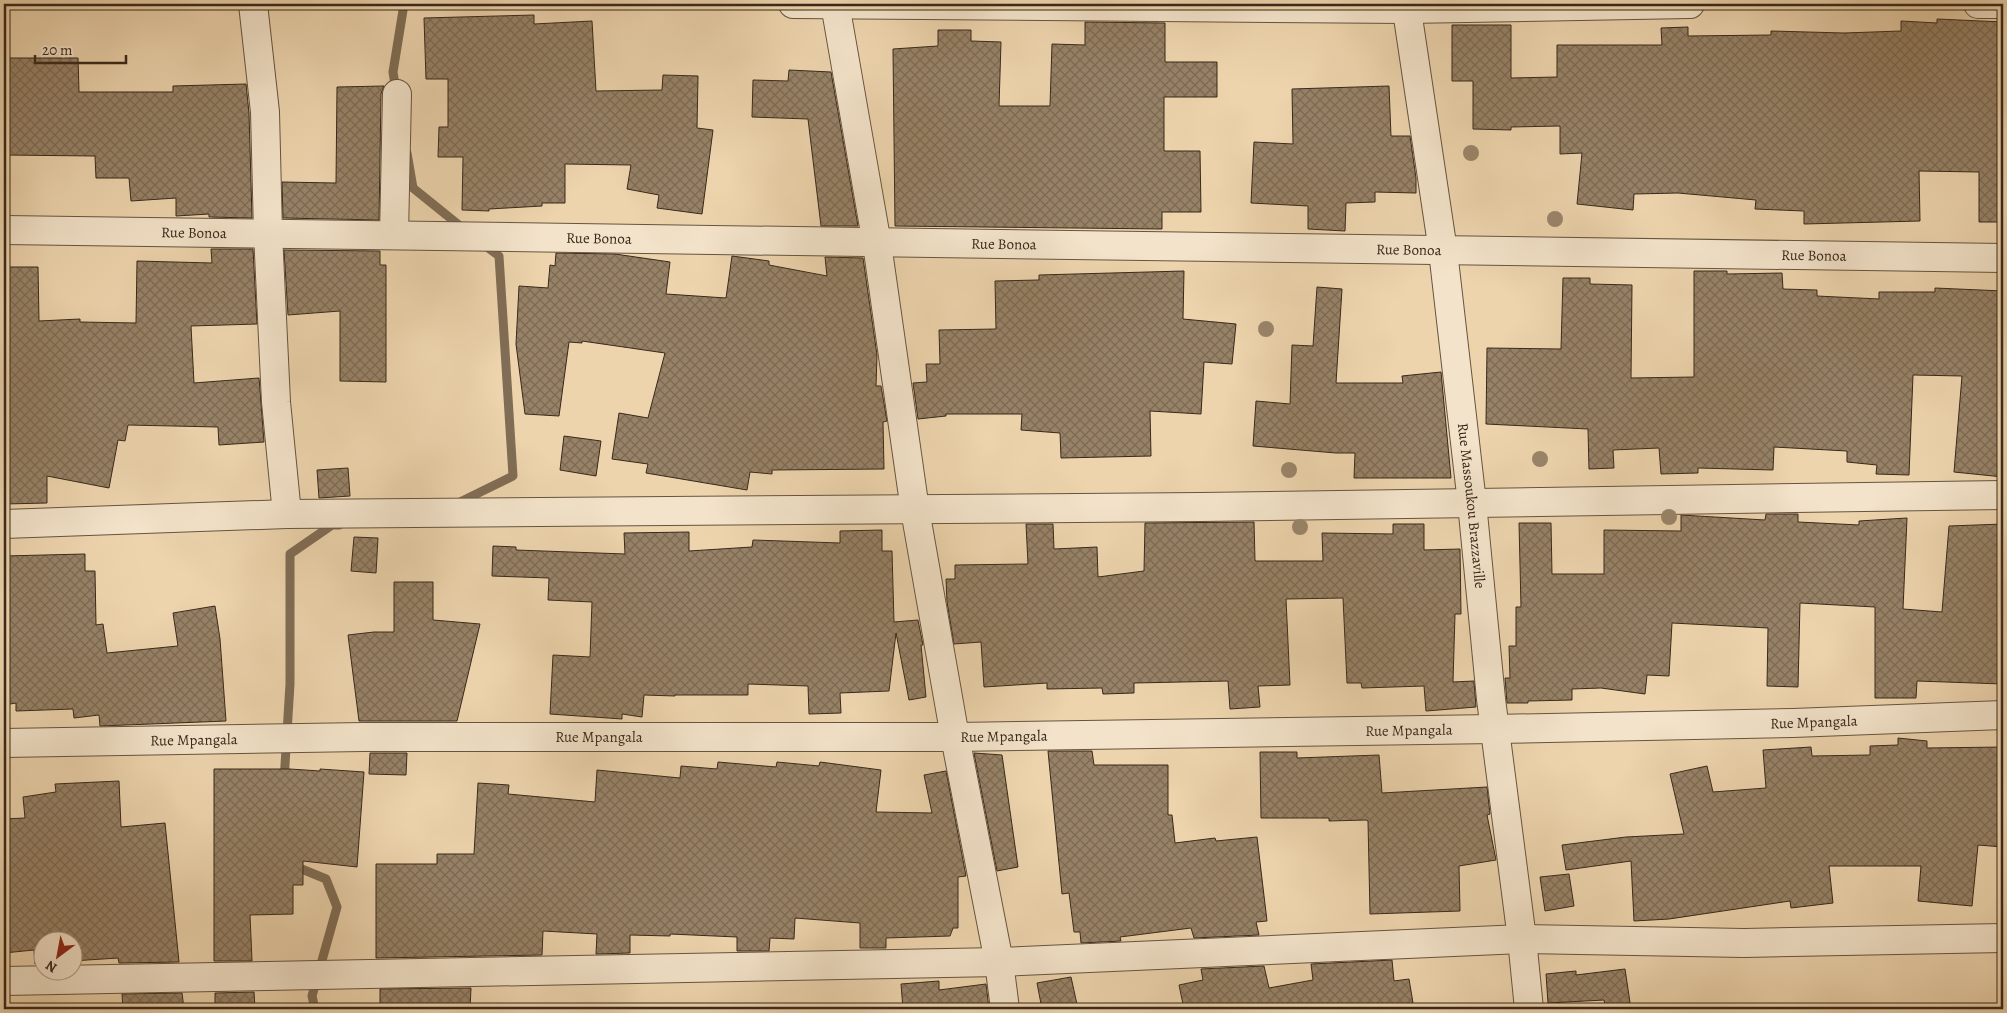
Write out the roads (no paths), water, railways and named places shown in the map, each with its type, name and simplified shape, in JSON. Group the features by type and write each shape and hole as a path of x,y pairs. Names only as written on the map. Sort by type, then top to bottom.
{"street":[{"path":"253,4 264,112 276,402 287,514"},
{"path":"793,4 1406,6 1690,4"},
{"path":"835,4 876,244 915,510 955,737 999,962 1005,1009"},
{"path":"1978,4 2003,4"},
{"name":"Rue Massoukou Brazzaville","path":"1406,6 1443,251 1472,503 1495,729 1529,1009"},
{"path":"394,235 397,94"},
{"name":"Rue Bonoa","path":"4,230 876,244 2003,258"},
{"path":"4,524 287,514 915,510 2003,495"},
{"name":"Rue Mpangala","path":"4,743 363,737 955,737 1793,723 2003,715"},
{"path":"4,981 999,962 1522,939 1744,943 2003,938"}],"waterway":[{"path":"396,91 393,72 404,4"},
{"path":"407,153 413,188 465,230"},
{"path":"458,503 513,476 499,256 483,244"},
{"path":"284,781 290,684 290,554 332,525 339,525"},
{"path":"292,865 326,879 337,907 312,996 315,1009"}]}
